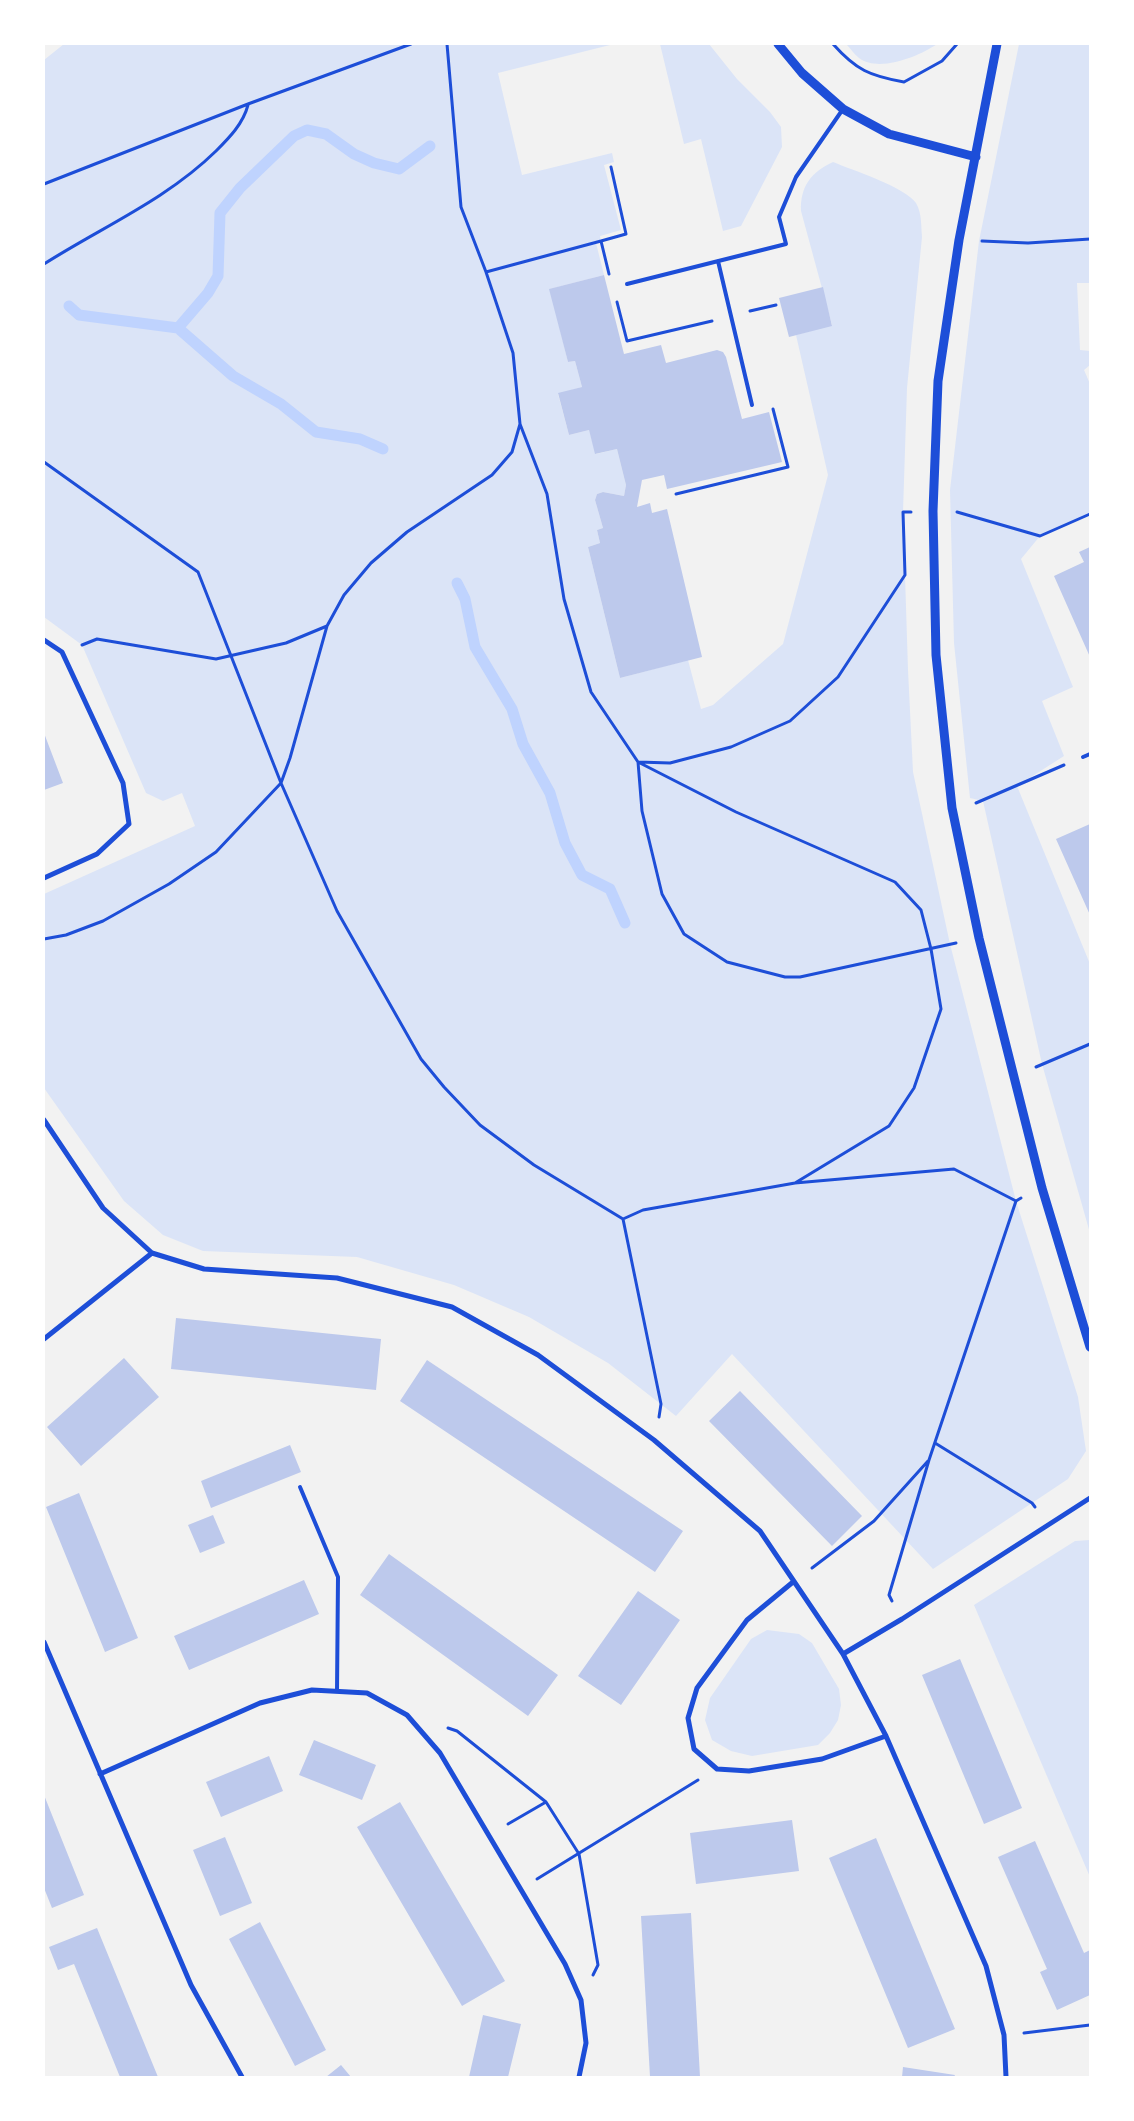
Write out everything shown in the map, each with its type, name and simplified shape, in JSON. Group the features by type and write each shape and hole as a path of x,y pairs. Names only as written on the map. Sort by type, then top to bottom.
{"street":[{"path":"778,44 802,73 843,109 889,134 976,156"},
{"path":"997,44 958,240 938,381 932,511 936,655 952,808 979,938 1042,1188 1090,1347"},
{"path":"44,640 62,652 122,783 128,824 97,854 44,878"},
{"path":"44,1120 103,1208 152,1253 204,1269 337,1278 452,1307 538,1356 654,1440 760,1531 843,1654 886,1736 986,1966 1004,2035 1006,2077"},
{"path":"44,1339 152,1253"},
{"path":"843,1654 902,1619 1090,1498"},
{"path":"793,1582 747,1620 697,1688 688,1718 694,1749 717,1769 749,1771 822,1759 886,1736"},
{"path":"44,1642 191,1985 242,2077"},
{"path":"100,1774 260,1703 312,1690 366,1693 407,1715 440,1753 565,1964 581,2000 586,2043 579,2077"}],"lane":[{"path":"627,284 786,244 779,217 796,176 843,109"},
{"path":"718,261 752,405"},
{"path":"1083,757 1090,754"},
{"path":"300,1487 338,1577 337,1691"}],"path":[{"path":"44,184 248,104 411,44"},
{"path":"447,44 461,207 514,353 520,424 547,494 564,599 591,692 638,762 736,812 895,882 921,910 931,949 941,1009 914,1088 889,1126 794,1183"},
{"path":"833,44 848,61 874,76 904,82 942,61 957,44"},
{"path":"44,264 148,204 195,172 231,137 245,115 248,104"},
{"path":"958,240 1028,243 1090,239"},
{"path":"486,272 601,241"},
{"path":"44,939 66,935 102,921 170,884 216,852 281,783 290,758 327,626 344,595 371,563 407,532 492,475 512,452 520,424"},
{"path":"44,462 198,572 281,783 337,911 422,1059 444,1087 480,1125 534,1164 623,1219 661,1404 654,1440"},
{"path":"638,762 670,763 723,750 790,721 838,677 905,575 903,512 932,511 960,513 1040,536 1090,514"},
{"path":"82,645 97,639 216,659 286,642 327,626"},
{"path":"638,762 642,811 662,894 684,934 727,962 785,977 800,977 866,961 979,938"},
{"path":"952,808 982,801 1060,767"},
{"path":"1014,1076 1090,1044"},
{"path":"623,1219 643,1210 794,1183 954,1169 1016,1201"},
{"path":"902,1619 889,1595 929,1460 1016,1201 1042,1188"},
{"path":"935,1443 1032,1502 1047,1526"},
{"path":"793,1582 874,1520 929,1460"},
{"path":"407,1715 457,1731 546,1802 579,1854 598,1966 581,2000"},
{"path":"520,1889 717,1769"},
{"path":"488,1836 546,1802"},
{"path":"1004,2035 1090,2025"}],"shaded area":[{"path":"64,44 614,44 498,73 522,175 612,153 614,162 604,165 621,230 600,236 601,241 596,243 604,275 550,289 568,362 575,361 582,387 558,394 569,435 589,430 596,454 617,449 626,485 624,496 603,492 597,494 595,500 603,528 597,530 600,543 588,547 620,678 688,660 701,709 713,705 783,644 828,475 796,335 832,325 801,211 802,195 808,181 819,170 833,162 890,185 910,197 916,203 920,215 922,237 907,388 903,512 913,772 950,944 1016,1201 1078,1397 1086,1451 1068,1479 933,1569 732,1354 676,1416 608,1363 529,1317 454,1285 357,1257 203,1251 163,1235 124,1201 44,1088 44,894 195,826 182,793 163,801 146,793 82,645 44,617 44,60"},
{"path":"660,44 709,44 737,79 770,112 781,127 782,147 741,226 723,231 701,139 684,144"},
{"path":"846,44 937,44 910,58 877,64 859,58"},
{"path":"1019,44 1090,44 1090,283 1077,283 1080,350 1090,351 1090,365 1084,370 1090,384 1090,514 1040,536 1021,559 1073,687 1042,701 1064,756 1017,786 1090,964 1090,1233 1042,1064 983,801 970,798 954,643 950,490 979,241"},
{"path":"1090,1540 1090,1877 974,1605 1075,1541"},
{"path":"767,1630 799,1634 812,1643 839,1689 841,1705 838,1720 830,1733 818,1745 752,1756 731,1751 712,1740 705,1720 710,1698 751,1639"}],"building":[{"path":"604,275 624,354 661,345 666,363 717,350 723,352 726,357 742,419 769,412 782,462 667,489 664,475 642,480 637,507 650,503 652,513 667,509 702,657 620,678 588,547 600,543 597,530 603,528 595,500 597,494 603,492 624,496 626,485 617,449 595,454 589,430 569,435 558,393 582,387 575,361 568,362 549,289"},
{"path":"823,287 832,326 789,337 779,298"},
{"path":"1090,547 1090,657 1054,576 1084,562 1079,552"},
{"path":"44,733 63,783 44,790"},
{"path":"1090,824 1090,915 1056,839"},
{"path":"176,1318 381,1339 376,1390 171,1369"},
{"path":"124,1358 159,1397 81,1466 47,1427"},
{"path":"427,1360 683,1531 655,1572 400,1401"},
{"path":"740,1391 862,1516 832,1546 709,1421"},
{"path":"290,1445 301,1472 211,1508 201,1481"},
{"path":"79,1493 138,1638 105,1652 46,1507"},
{"path":"213,1515 225,1543 200,1553 188,1525"},
{"path":"389,1554 558,1675 528,1716 360,1595"},
{"path":"304,1580 319,1614 189,1670 174,1636"},
{"path":"638,1591 680,1620 621,1705 578,1676"},
{"path":"960,1659 1022,1808 984,1824 922,1675"},
{"path":"314,1740 376,1765 362,1800 299,1775"},
{"path":"269,1756 283,1791 221,1817 206,1782"},
{"path":"44,1795 84,1895 52,1908 44,1888"},
{"path":"400,1802 505,1981 462,2006 357,1827"},
{"path":"792,1820 799,1871 696,1884 690,1833"},
{"path":"225,1837 252,1903 220,1916 193,1850"},
{"path":"876,1838 955,2029 908,2048 829,1858"},
{"path":"1035,1841 1084,1953 1090,1950 1090,1995 1057,2010 1040,1972 1047,1969 998,1857"},
{"path":"691,1913 700,2077 650,2077 641,1916"},
{"path":"260,1922 326,2050 295,2066 229,1939"},
{"path":"97,1928 158,2077 120,2077 74,1964 58,1970 49,1947"},
{"path":"483,2015 521,2024 508,2077 469,2077"},
{"path":"341,2065 351,2077 326,2077"},
{"path":"903,2067 955,2075 954,2077 902,2077"}],"waterway":[{"path":"178,328 208,293 218,276 220,213 240,188 294,136 307,130 326,134 354,154 374,163 399,169 430,146"},
{"path":"69,306 79,315 178,328 233,376 281,404 316,432 360,439 383,449"},
{"path":"457,583 465,599 475,647 512,709 523,744 550,793 565,843 582,875 610,889 625,923"}]}
